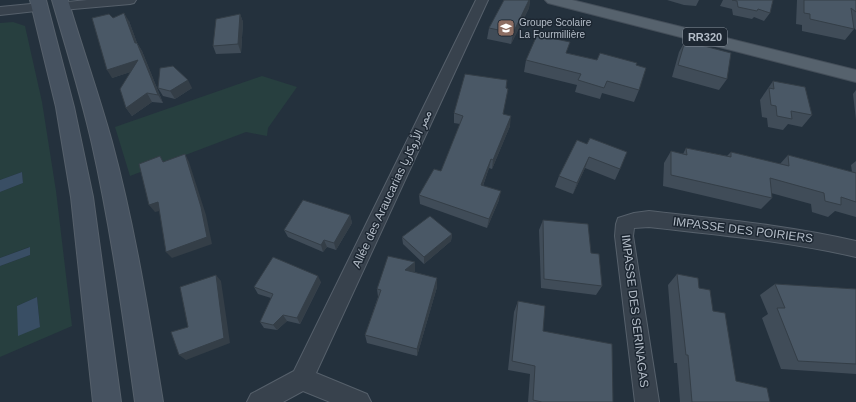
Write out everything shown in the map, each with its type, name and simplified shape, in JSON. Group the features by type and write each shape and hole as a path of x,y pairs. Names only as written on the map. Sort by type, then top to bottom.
{"main road":[{"name":"RR320","path":"553,0 856,76"},
{"name":"RR320","path":"593,0 856,65"},
{"path":"50,3 64,107 82,197 107,402"},
{"path":"50,3 102,143 121,232 136,314 149,402"}],"street":[{"path":"0,11 50,3 130,0"},
{"name":"Allée des Araucarias ممر الأروكاريا","path":"302,379 482,0"},
{"name":"IMPASSE DES POIRIERS","path":"629,222 637,219 649,219 704,225 819,240 856,249"},
{"name":"IMPASSE DES SERINAGAS","path":"629,222 625,224 624,236 647,402"},
{"path":"259,402 302,379 359,402"}],"green space":[{"path":"13,22 25,26 42,102 56,191 72,326 0,357 0,266 30,255 29,247 0,258 0,192 23,183 22,172 0,180 0,23","holes":["37,297 40,327 17,306"]},
{"path":"262,76 297,87 268,128 267,136 246,132 130,176 115,127"}],"water":[{"path":"22,172 23,183 0,192 0,180"},
{"path":"30,247 30,255 0,266 0,258"},
{"path":"37,297 40,327 18,336 17,306"}],"building":[{"path":"504,0 529,0 513,33 489,28"},
{"path":"732,0 773,0 770,13 758,9 757,11 738,7 737,1"},
{"path":"804,0 856,0 856,12 851,8 854,29 810,19 810,14 804,13"},
{"path":"124,13 135,43 137,43 158,95 147,93 126,108 120,89 138,60 107,70 92,18 109,14 113,18"},
{"path":"240,14 238,44 213,46 216,19"},
{"path":"537,35 570,42 566,53 597,60 600,53 637,63 636,65 646,68 639,90 607,81 604,88 578,80 581,74 526,60"},
{"path":"685,41 731,53 727,79 678,65"},
{"path":"173,66 188,80 170,91 158,88 160,68"},
{"path":"465,74 507,80 506,88 508,89 503,114 511,116 481,185 501,191 489,219 419,195 434,169 441,171 463,116 454,113"},
{"path":"773,81 805,87 812,115 791,111 792,119 777,116 776,106 771,105 769,88 774,89"},
{"path":"590,138 627,152 620,169 589,157 577,183 559,176 577,140 587,144"},
{"path":"686,148 731,157 731,152 789,166 788,155 856,173 856,202 841,197 841,205 825,201 824,193 770,178 772,198 671,175 671,151 687,155"},
{"path":"185,154 201,207 207,237 166,252 158,202 149,205 139,164 160,156 163,162"},
{"path":"303,200 350,215 334,243 324,240 321,245 284,230"},
{"path":"430,216 452,234 424,257 402,237"},
{"path":"543,220 588,224 591,253 599,254 602,286 544,279"},
{"path":"388,256 415,262 405,270 437,278 417,349 365,335 381,290 377,289"},
{"path":"273,257 318,276 297,318 283,315 273,325 260,322 273,294 254,287"},
{"path":"677,274 698,278 699,288 710,290 713,311 725,313 736,381 767,388 770,402 692,402 688,355 686,355"},
{"path":"216,275 224,338 179,355 171,332 188,327 180,287"},
{"path":"775,284 856,289 856,364 798,361 777,308 785,308"},
{"path":"518,301 545,306 543,331 612,344 613,402 542,402 533,400 535,366 512,361"}],"place":[{"name":"Groupe Scolaire La Fourmillière","path":"506,28"}]}
